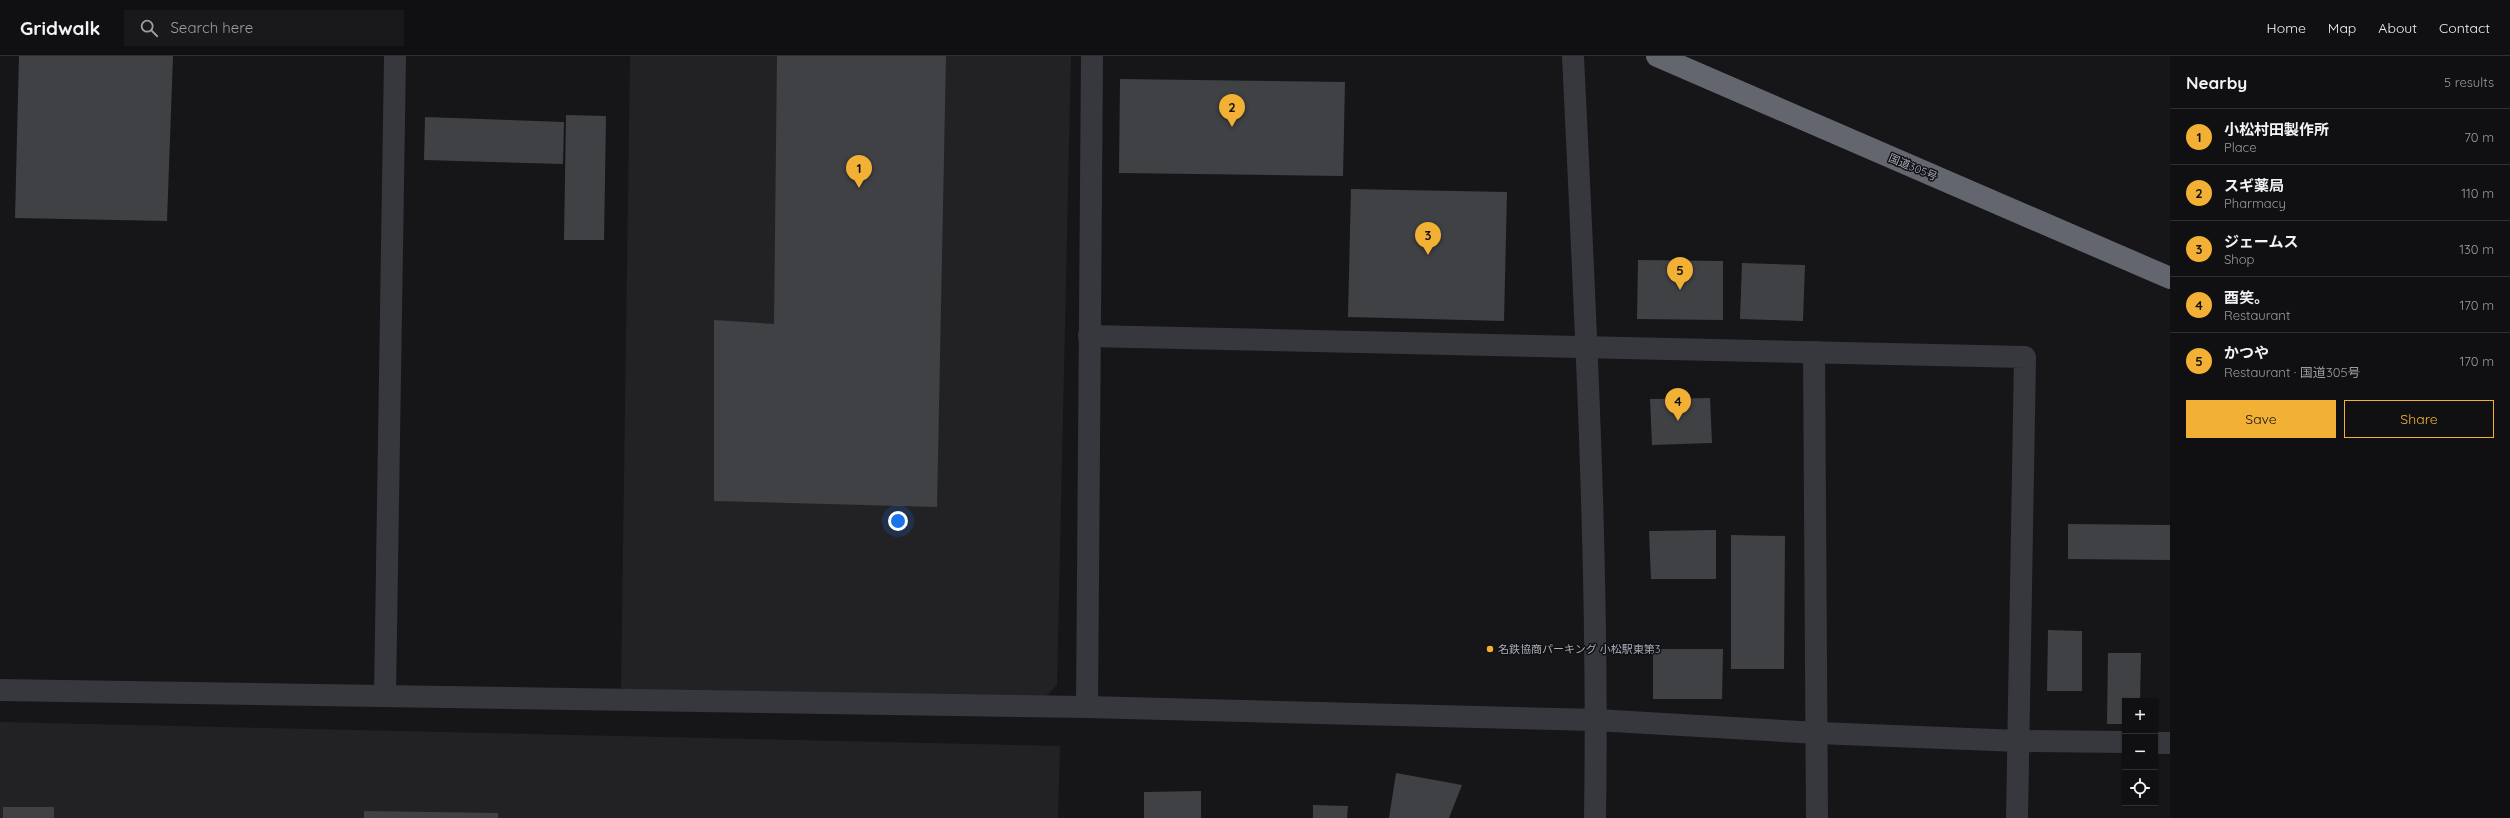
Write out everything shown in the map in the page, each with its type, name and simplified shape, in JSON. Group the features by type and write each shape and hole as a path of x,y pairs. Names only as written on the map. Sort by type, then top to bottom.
{"highway":[{"name":"国道305号","path":"1657,56 2170,278"}],"street":[{"path":"385,695 395,56"},
{"path":"1087,707 1092,56"},
{"path":"1573,56 1587,347 1596,720 1595,818"},
{"path":"1089,336 2025,357 2017,818"},
{"path":"1814,352 1818,733 1817,818"},
{"path":"0,690 1087,707 1596,720 1818,733 2019,741 2122,742"},
{"path":"2158,742 2170,743"}],"shaded area":[{"path":"630,56 1071,56 1057,685 1043,699 621,689"},
{"path":"0,722 1060,746 1058,818 0,818"}],"building":[{"path":"19,56 173,56 167,221 15,218"},
{"path":"777,56 946,56 937,507 714,501 714,320 774,324"},
{"path":"1120,79 1345,82 1343,176 1119,173"},
{"path":"566,115 606,116 604,240 564,240"},
{"path":"425,117 564,122 563,164 424,160"},
{"path":"1351,189 1507,192 1504,321 1348,317"},
{"path":"1638,260 1723,261 1723,320 1637,319"},
{"path":"1742,263 1805,265 1803,321 1740,319"},
{"path":"1710,398 1712,443 1652,445 1650,399"},
{"path":"2068,524 2170,525 2170,560 2068,559"},
{"path":"1716,530 1716,579 1651,579 1649,531"},
{"path":"1731,535 1785,536 1784,669 1731,669"},
{"path":"2048,630 2082,631 2082,691 2047,691"},
{"path":"1653,649 1723,649 1722,699 1653,699"},
{"path":"2108,653 2141,653 2140,698 2122,698 2122,724 2107,724"},
{"path":"1396,773 1462,785 1449,818 1389,818"},
{"path":"1201,791 1201,818 1144,818 1144,792"},
{"path":"1313,805 1348,806 1347,818 1313,818"},
{"path":"3,807 54,807 54,818 3,818"},
{"path":"364,811 498,813 498,818 364,818"}],"place":[{"name":"スギ薬局","path":"1232,127"},
{"name":"小松村田製作所","path":"859,188"},
{"name":"ジェームス","path":"1428,255"},
{"name":"かつや","path":"1680,290"},
{"name":"酉笑。","path":"1678,421"},
{"name":"名鉄協商パーキング 小松駅東第3","path":"1490,649"}]}
